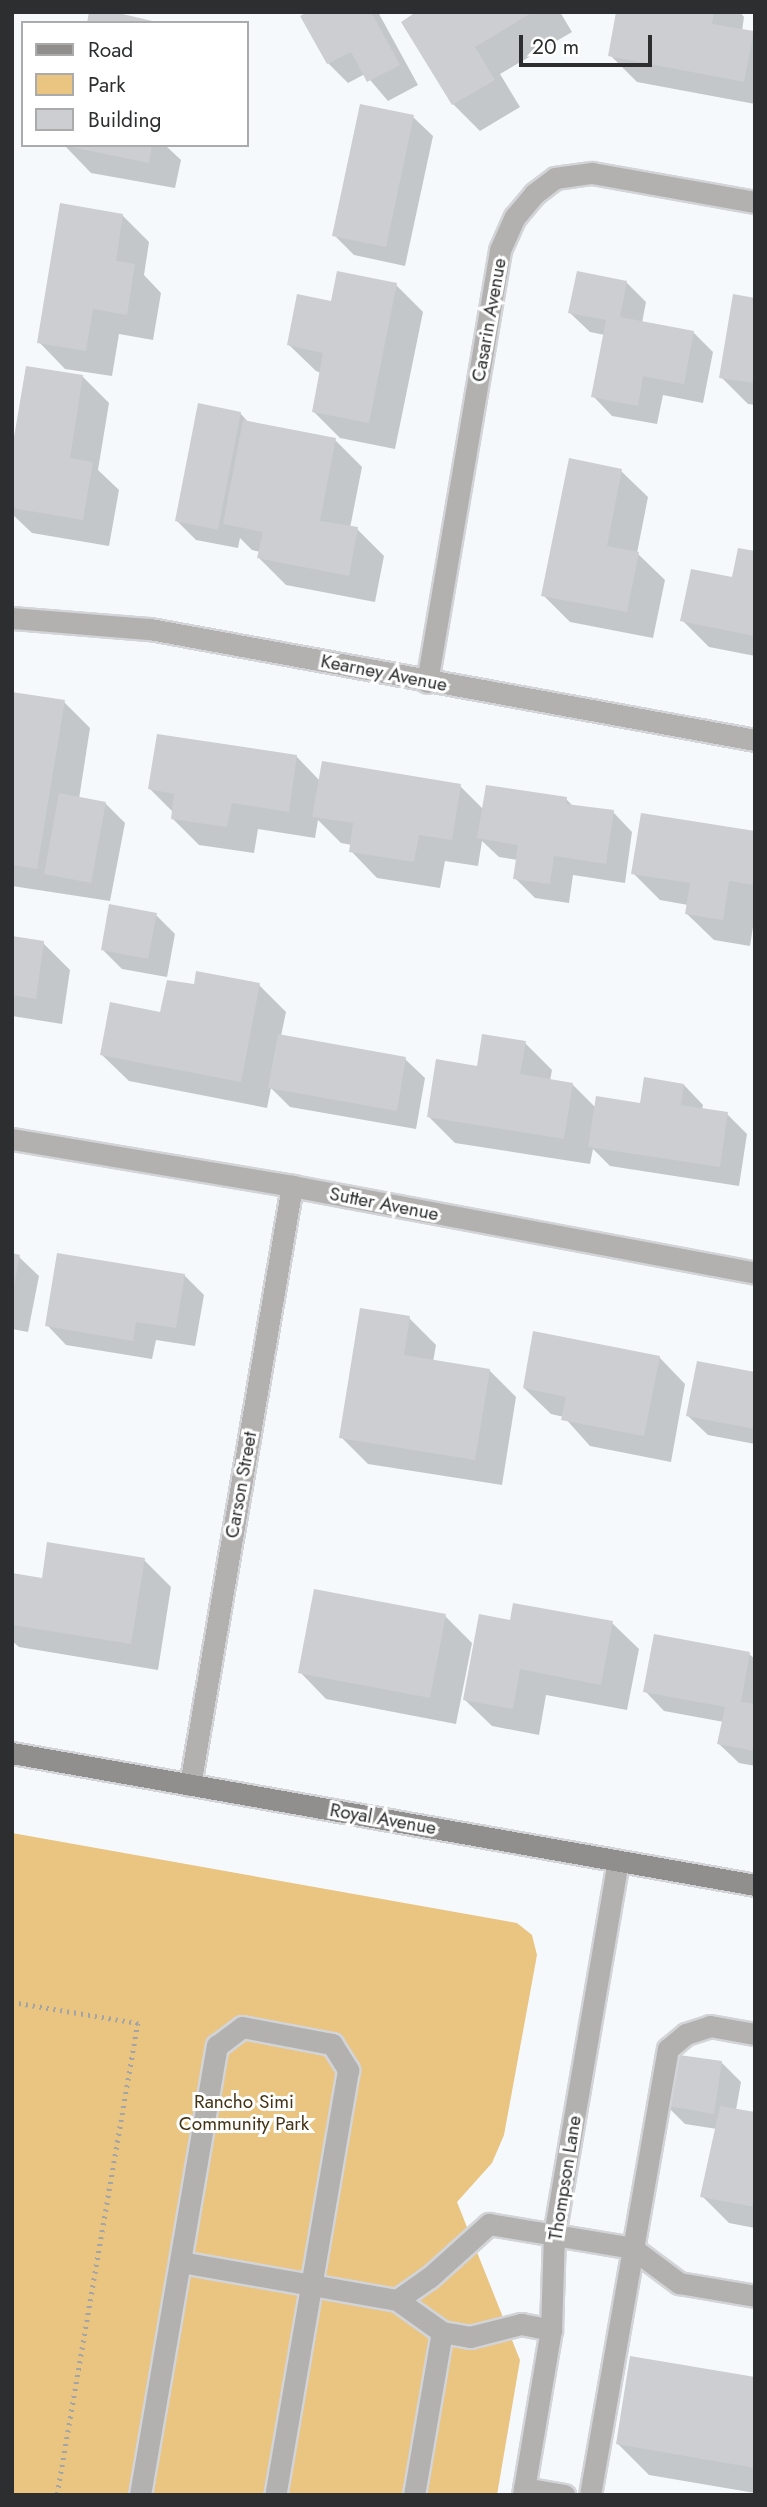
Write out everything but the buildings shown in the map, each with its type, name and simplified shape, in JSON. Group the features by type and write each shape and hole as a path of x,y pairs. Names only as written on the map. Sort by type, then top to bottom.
{"main road":[{"name":"Royal Avenue","path":"12,1753 755,1885"}],"street":[{"name":"Casarin Avenue","path":"428,682 500,250 515,217 534,194 555,178 592,173 755,202"},
{"name":"Kearney Avenue","path":"12,618 150,629 755,740"},
{"name":"Sutter Avenue","path":"12,1139 292,1186 755,1273"},
{"name":"Carson Street","path":"190,1785 292,1186"},
{"name":"Thompson Lane","path":"524,2491 551,2330 554,2235 618,1862"},
{"path":"140,2495 217,2046 242,2026 332,2044 348,2070 275,2495"},
{"path":"590,2495 668,2049 686,2034 710,2026 755,2034"},
{"path":"397,2300 429,2278 489,2224 632,2248 679,2283 755,2296"},
{"path":"181,2262 397,2300 442,2332 470,2337 521,2325 551,2330"},
{"path":"414,2495 442,2332"},
{"path":"524,2491 564,2495"}],"path":[{"path":"12,2002 138,2023 57,2495"}],"green space":[{"name":"Rancho Simi Community Park","path":"12,1833 517,1923 532,1935 537,1955 504,2135 492,2163 457,2202 520,2360 497,2495 12,2495"}]}
